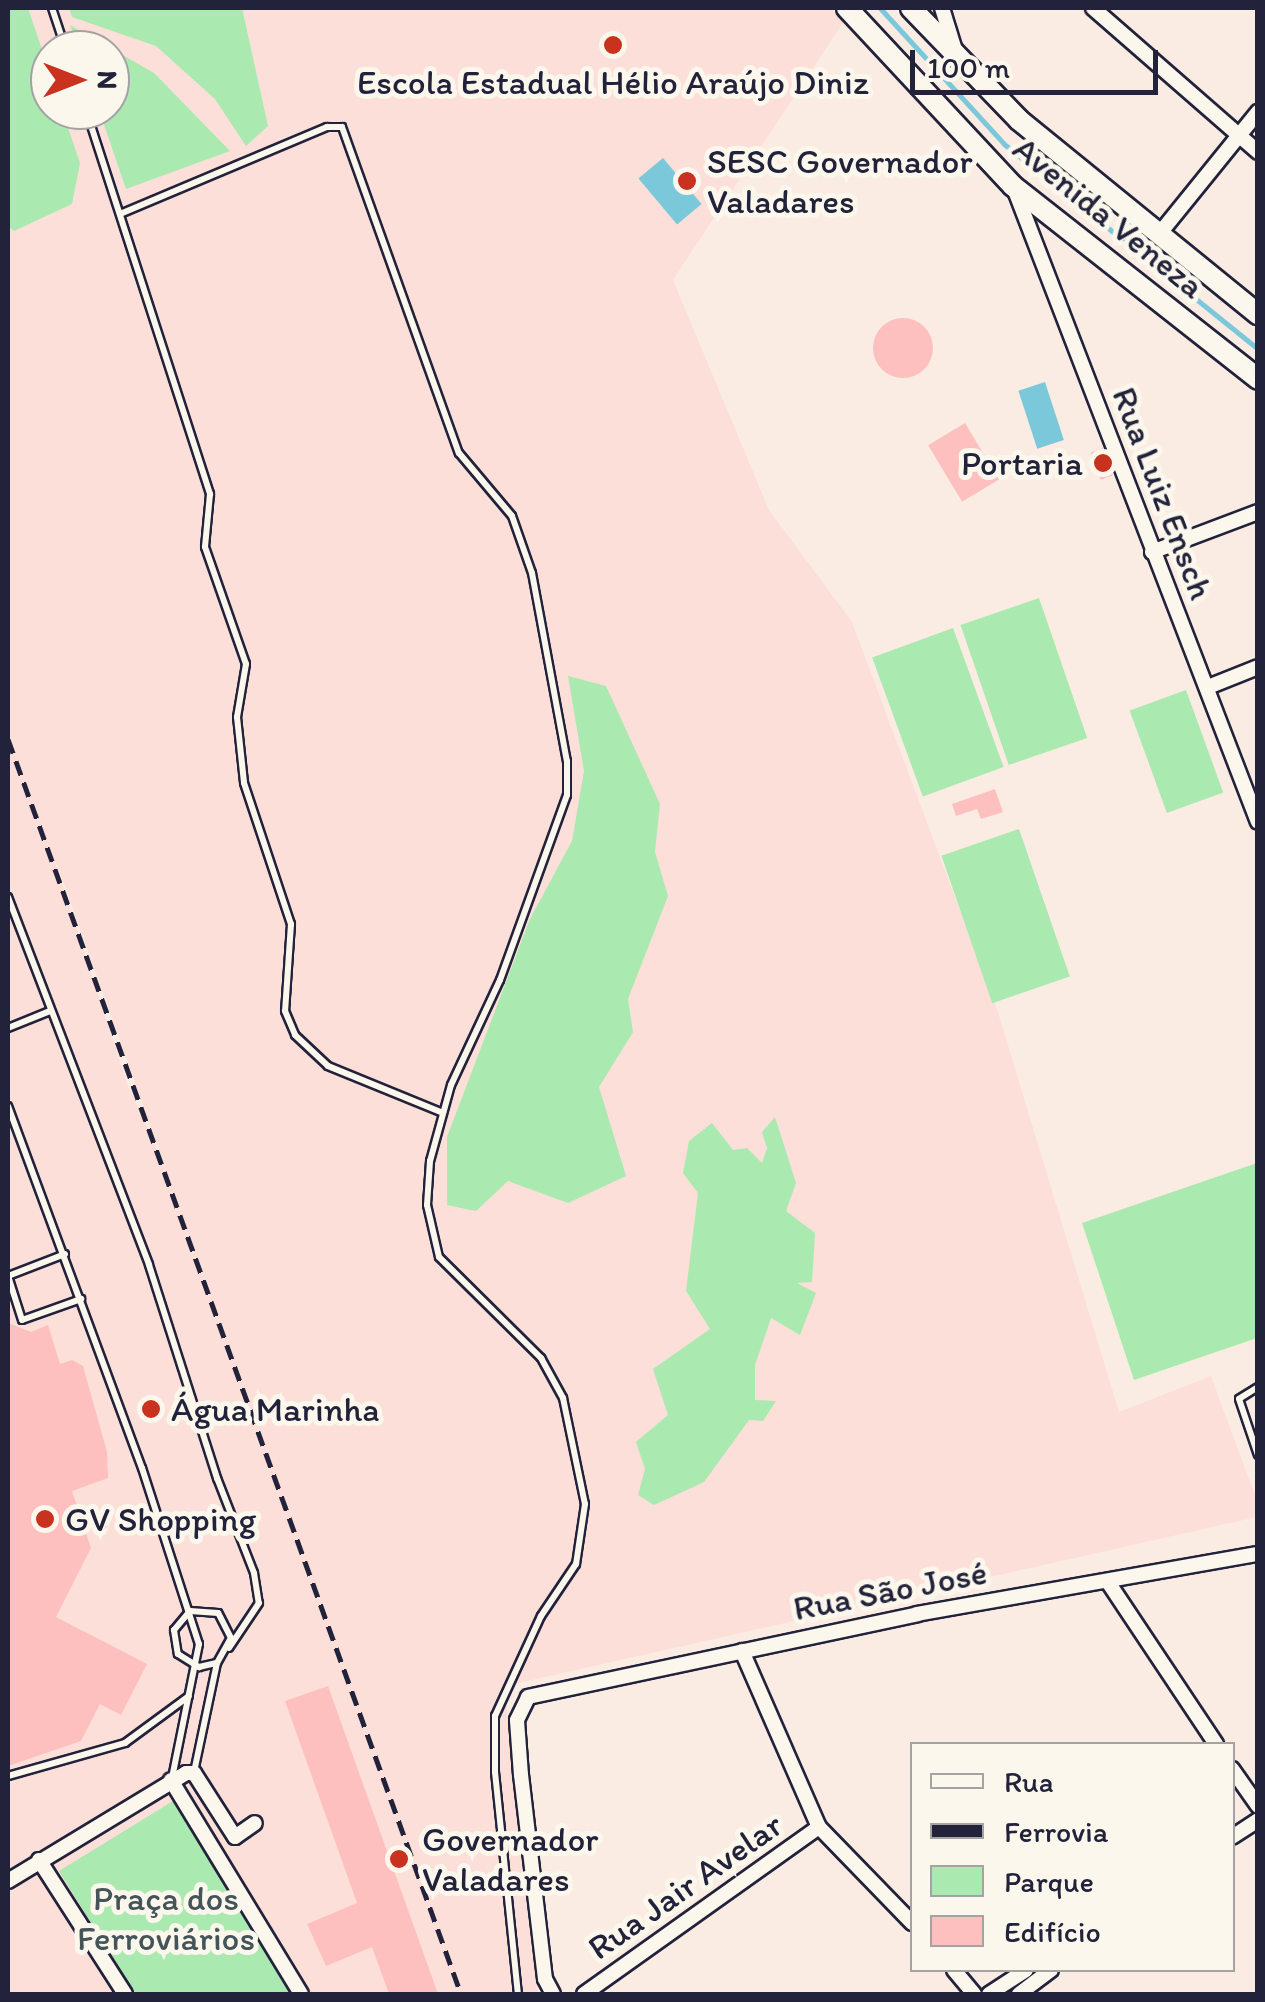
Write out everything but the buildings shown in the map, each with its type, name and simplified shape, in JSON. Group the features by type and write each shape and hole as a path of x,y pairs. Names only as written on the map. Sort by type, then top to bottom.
{"main road":[{"name":"Avenida Veneza","path":"847,8 1013,186 1258,379"},
{"name":"Avenida Veneza","path":"911,8 1019,120 1258,314"}],"street":[{"path":"942,8 957,58"},
{"path":"1094,8 1258,152"},
{"path":"1160,232 1258,112"},
{"name":"Rua Luiz Ensch","path":"1013,186 1258,822"},
{"path":"1152,552 1258,512"},
{"path":"1208,686 1258,667"},
{"name":"Rua São José","path":"552,1994 545,1979 517,1720 522,1702 536,1693 596,1686 742,1651 1258,1554"},
{"path":"1108,1582 1215,1742"},
{"path":"742,1651 819,1828 910,1921"},
{"path":"8,1881 171,1780 194,1773 235,1837 255,1823"},
{"path":"1235,1773 1258,1806"},
{"path":"171,1780 302,1994"},
{"path":"1235,1835 1258,1820"},
{"name":"Rua Jair Avelar","path":"588,1993 819,1828"},
{"path":"38,1860 125,1994"},
{"path":"956,1972 974,1994"},
{"path":"989,1994 1023,1972"},
{"path":"1019,1994 1048,1972"}],"lane":[{"path":"120,214 327,127 342,127 460,453 518,528 559,712 567,795 443,1113 430,1161 426,1206 439,1257 541,1358 563,1398 585,1504 576,1564 541,1616 495,1716 495,1772 518,1994"},
{"path":"93,130 210,494 206,547 246,664 238,751 291,924 285,1011 295,1034 328,1066 443,1113"},
{"path":"8,899 149,1266 257,1582 257,1608 217,1663 194,1773"},
{"path":"8,1028 50,1011"},
{"path":"8,1106 81,1299 190,1611 199,1666 171,1780"},
{"path":"64,1254 8,1276 22,1320 81,1299"},
{"path":"1258,1386 1238,1399 1258,1455"},
{"path":"190,1611 209,1609 226,1620 229,1648"},
{"path":"190,1611 173,1638 184,1660 199,1666 217,1663"},
{"path":"8,1776 124,1743 190,1696"}],"shaded area":[{"path":"8,8 831,8 844,21 673,280 769,510 852,622 998,1012 1119,1412 1211,1376 1257,1501 1257,1517 514,1684 506,1700 538,1994 8,1994","holes":["56,862 168,1174 128,1086"]}],"green space":[{"path":"8,8 28,8 35,30 30,30 30,130 69,130 80,163 72,204 14,231 8,226"},
{"path":"69,8 242,8 268,126 246,146 215,99 156,46 130,37 130,30 110,30 72,17"},
{"path":"130,59 154,73 230,151 126,189 106,130 130,130"},
{"path":"1039,598 1087,738 1009,765 961,625"},
{"path":"953,628 1004,767 923,796 872,657"},
{"path":"568,676 606,686 660,804 655,852 668,896 628,999 633,1032 599,1087 626,1176 568,1203 508,1181 476,1211 447,1205 447,1137 530,919 572,841 584,771"},
{"path":"1186,690 1223,792 1167,813 1130,711"},
{"path":"1019,829 1070,977 992,1003 941,856"},
{"path":"775,1117 796,1183 786,1211 815,1233 812,1282 797,1283 816,1293 800,1335 771,1318 755,1365 755,1400 776,1401 763,1421 749,1420 704,1482 654,1505 638,1495 645,1469 636,1442 668,1415 653,1369 710,1329 686,1291 698,1193 683,1173 689,1141 712,1123 733,1150 747,1148 762,1163 767,1148 762,1132"},
{"path":"1257,1163 1257,1338 1134,1380 1082,1223"},
{"name":"Praça dos Ferroviários","path":"173,1801 291,1994 135,1994 59,1871"}],"water":[{"path":"663,158 702,204 677,225 638,179"},
{"path":"1045,382 1064,440 1037,449 1018,391"}],"waterway":[{"path":"880,8 1004,144 1258,349"}],"railway":[{"path":"8,739 461,1994"}],"place":[{"name":"Escola Estadual Hélio Araújo Diniz","path":"613,45"},
{"name":"SESC Governador Valadares","path":"687,181"},
{"name":"Portaria","path":"1103,463"},
{"name":"Água Marinha","path":"151,1409"},
{"name":"GV Shopping","path":"45,1519"},
{"name":"Governador Valadares","path":"399,1859"}]}
